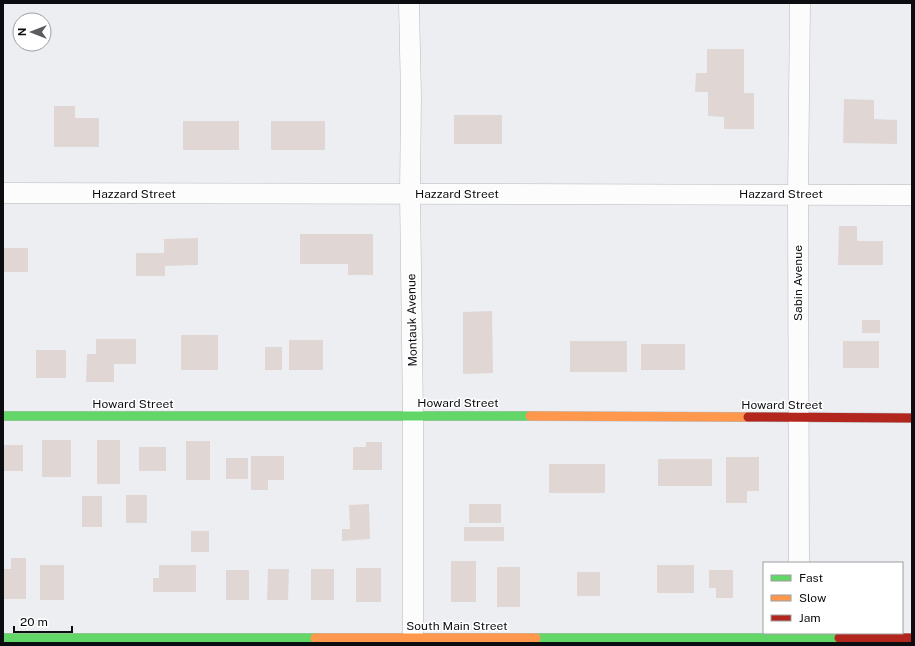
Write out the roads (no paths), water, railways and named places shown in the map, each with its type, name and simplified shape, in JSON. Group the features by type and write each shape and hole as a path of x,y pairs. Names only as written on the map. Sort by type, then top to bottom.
{"street":[{"name":"Montauk Avenue","path":"409,3 411,97 410,194 413,415 413,638"},
{"name":"Sabin Avenue","path":"799,562 798,194 800,3"},
{"name":"Hazzard Street","path":"3,193 912,195"},
{"name":"Howard Street","path":"3,416 413,415 912,418"},
{"name":"South Main Street","path":"3,638 413,638 666,640 800,636 912,638"}]}
